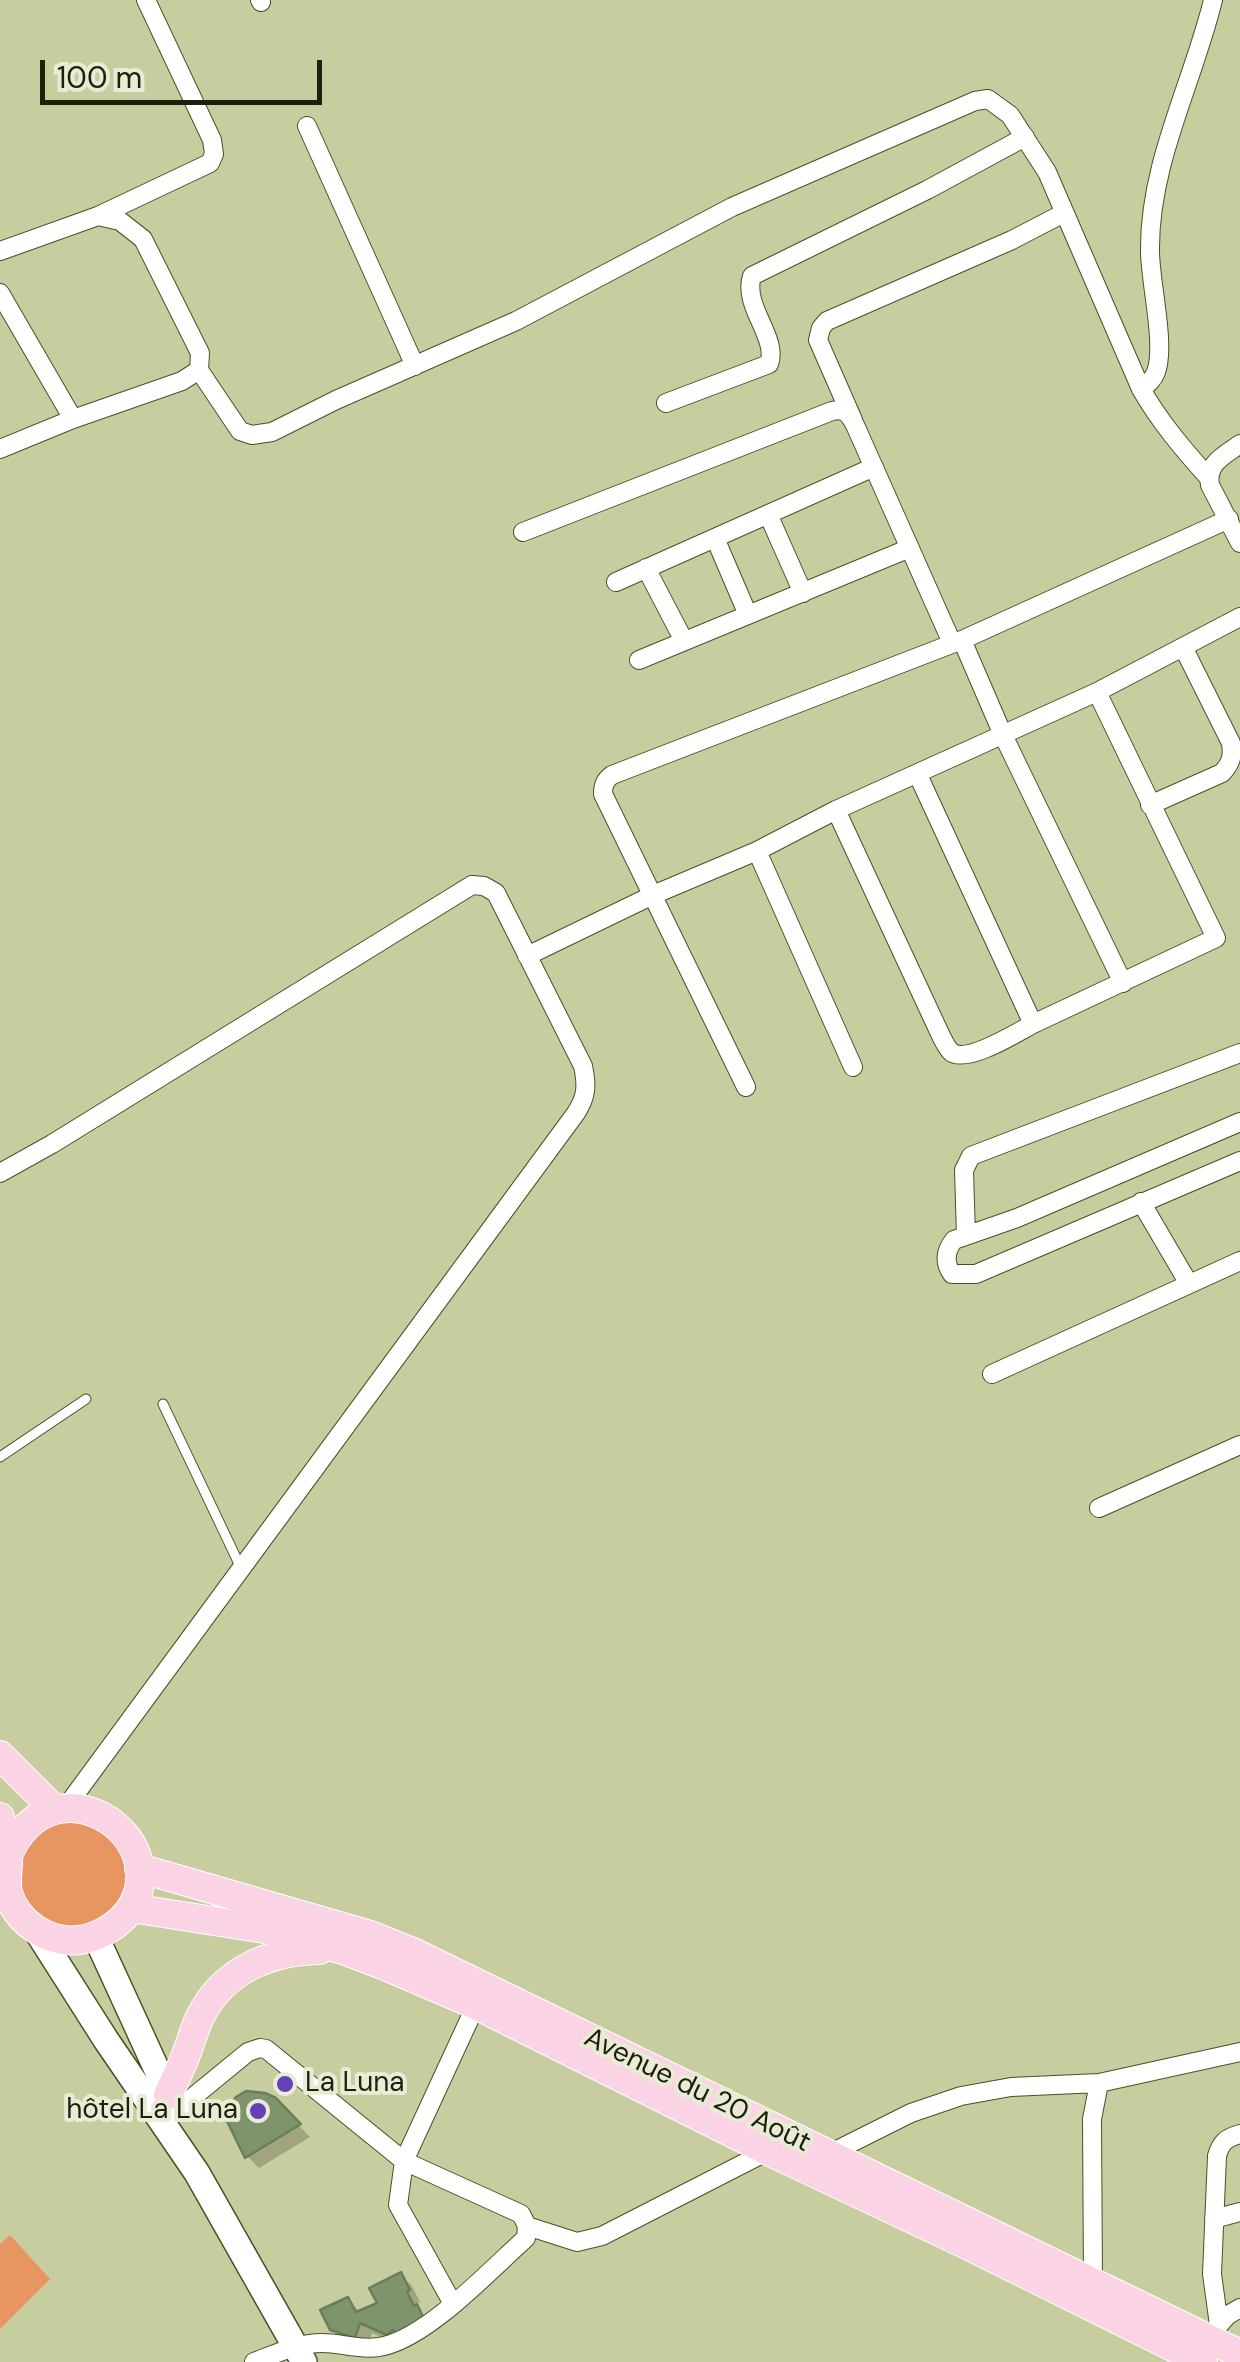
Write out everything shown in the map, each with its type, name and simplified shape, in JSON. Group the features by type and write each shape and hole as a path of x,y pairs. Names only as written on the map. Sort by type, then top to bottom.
{"main road":[{"path":"0,1755 60,1808"},
{"path":"0,1816 8,1855 8,1914 55,1939 76,1941 115,1925 130,1908 139,1868 131,1843 114,1822 92,1810 60,1808 39,1816 26,1826 8,1855"},
{"name":"Avenue du 20 Août","path":"139,1868 400,1947 1240,2354"},
{"name":"Avenue du 20 Août","path":"130,1908 266,1929 386,1966 476,2006 1203,2362"},
{"path":"36,1930 197,2173 300,2355"},
{"path":"96,1936 172,2103 197,2173"},
{"path":"172,2103 200,2015 218,1988 254,1962 302,1950 342,1950"}],"street":[{"path":"0,252 98,216 210,163 214,154 212,140 146,0"},
{"path":"1141,389 1152,381 1158,368 1150,254 1157,182 1213,0"},
{"path":"98,216 120,221 143,239 200,353 199,370 240,431 258,436 516,321 732,207 988,98 1002,107 1047,172 1141,389 1174,439 1208,477 1240,544"},
{"path":"308,126 415,366"},
{"path":"666,403 769,364 772,354 754,308 749,284 752,276 1025,137"},
{"path":"1064,213 1012,240 827,321 818,340 910,548 1123,983"},
{"path":"0,293 72,419"},
{"path":"0,449 72,419 182,382 199,370"},
{"path":"523,532 832,410 845,411 855,425"},
{"path":"1208,477 1212,466 1240,444"},
{"path":"616,582 874,467"},
{"path":"768,514 802,593"},
{"path":"746,1087 604,794 606,779 957,642 1229,519"},
{"path":"715,538 748,616"},
{"path":"640,660 910,548"},
{"path":"646,568 684,642"},
{"path":"527,956 1097,692 1240,617"},
{"path":"1150,805 1222,774 1232,756 1231,743 1183,648"},
{"path":"836,810 942,1038 952,1052 963,1056 981,1050 1216,938 1097,692"},
{"path":"918,775 1033,1024"},
{"path":"757,851 853,1067"},
{"path":"0,1173 472,886 484,886 496,894 582,1066 587,1084 584,1101 60,1808"},
{"path":"966,1236 964,1170 971,1156 1240,1052"},
{"path":"1240,1122 1017,1218 954,1240 948,1247 946,1263 952,1274 976,1274 1240,1161"},
{"path":"1142,1202 1188,1284"},
{"path":"992,1374 1240,1261"},
{"path":"1099,1508 1240,1445"},
{"path":"453,2304 398,2205 404,2162 476,2006"},
{"path":"172,2103 248,2052 266,2050 404,2162 521,2214 527,2226 526,2238 453,2304 393,2343 378,2348 318,2343 300,2355 254,2362"},
{"path":"827,2154 911,2113 961,2096 1011,2087 1099,2083 1240,2052"},
{"path":"1093,2283 1092,2119 1099,2083"},
{"path":"1240,2134 1228,2137 1217,2156 1212,2274 1219,2325 1240,2308"},
{"path":"527,2226 576,2242 602,2236 768,2152"},
{"path":"1214,2219 1240,2212"}],"lane":[{"path":"0,1457 86,1399"},
{"path":"163,1404 241,1568"}],"shaded area":[{"path":"84,1819 117,1838 126,1868 126,1887 117,1904 95,1926 55,1927 30,1908 20,1888 18,1866 29,1844 46,1825"},
{"path":"10,2235 50,2279 0,2329 0,2244"}],"building":[{"path":"246,2091 276,2098 301,2124 245,2158 227,2121 228,2108"},
{"path":"401,2272 410,2290 407,2292 424,2319 396,2335 393,2330 387,2335 360,2323 355,2338 330,2330 320,2310 348,2297 356,2312 377,2303 369,2288"}],"place":[{"name":"La Luna","path":"285,2084"},
{"name":"hôtel La Luna","path":"258,2111"}]}
